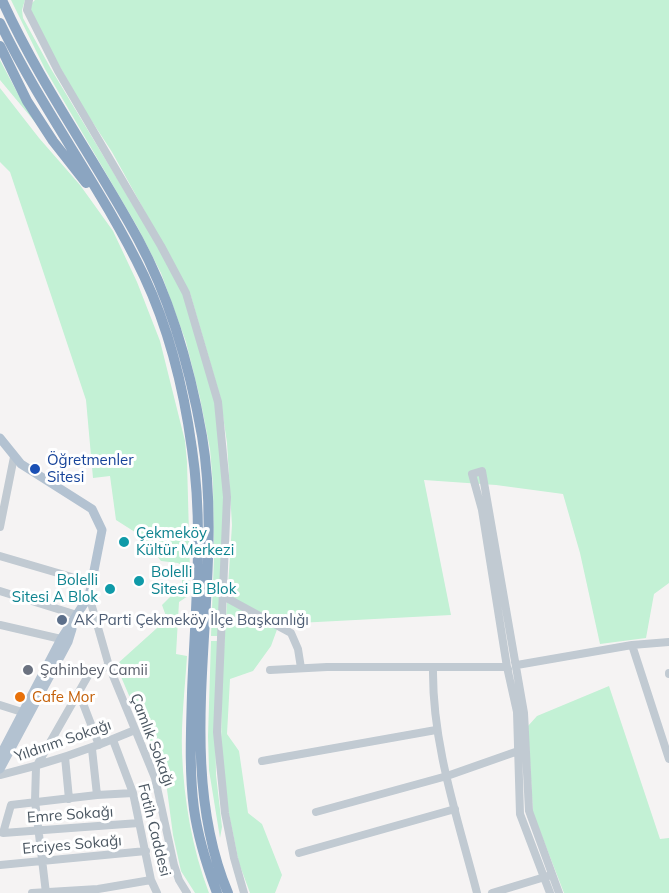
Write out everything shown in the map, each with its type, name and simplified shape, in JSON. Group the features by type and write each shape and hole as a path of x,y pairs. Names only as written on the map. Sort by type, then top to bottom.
{"highway":[{"path":"2,0 18,36 53,99 139,240 165,298 188,367 202,438 207,481 208,553 202,721 204,794 217,859 228,893"},
{"path":"0,23 24,71 114,221 145,278 165,330 182,391 192,447 198,512 191,765 194,809 205,862 217,893"},
{"path":"0,46 27,101 114,221"}],"main road":[{"path":"0,438 4,449 21,464 92,509 102,530 89,596 61,639 0,756"},
{"path":"0,769 68,642 77,615"}],"street":[{"path":"28,0 27,10 58,71 186,292 213,385 221,421 227,497 218,691 219,761 228,833 244,893"},
{"path":"0,528 15,457"},
{"path":"522,749 524,713 482,471 472,474 482,510 507,667 517,712 529,812 548,876 550,893"},
{"path":"0,556 92,583"},
{"path":"0,591 77,615"},
{"name":"Çamlık Sokağı","path":"89,596 109,666 155,778 174,866 187,893"},
{"path":"223,596 291,633 298,649 301,669"},
{"path":"0,625 61,639"},
{"path":"270,670 507,667 513,671 517,665 632,645 669,642"},
{"path":"632,645 669,759"},
{"path":"46,893 35,801 36,767 89,674 109,666"},
{"path":"433,668 432,699 436,730 477,893"},
{"path":"79,693 95,747 97,795"},
{"path":"0,705 22,712"},
{"name":"Yıldırım Sokağı","path":"0,775 36,767 95,747 135,730"},
{"path":"262,761 436,730"},
{"name":"Fatih Caddesi","path":"113,740 133,793 151,880 157,893"},
{"path":"316,812 447,776 522,749"},
{"path":"65,757 69,799"},
{"path":"35,801 133,793"},
{"name":"Emre Sokağı","path":"35,801 11,805 3,833 139,823"},
{"path":"299,853 455,809"},
{"name":"Erciyes Sokağı","path":"0,864 146,852"},
{"path":"492,893 548,876"},
{"path":"548,876 559,893"},
{"path":"32,893 98,889 151,880"}],"green space":[{"path":"11,0 25,0 22,10 23,18 51,69 154,240 183,294 215,400 225,497 215,716 216,775 222,827 220,838 209,770 208,736 211,641 217,641 217,636 211,636 214,557 213,485 210,449 200,398 186,342 161,273 138,228 45,69"},
{"path":"35,0 669,0 669,583 654,594 646,638 600,644 580,553 563,494 496,485 424,480 451,615 279,624 271,646 253,671 230,679 227,734 239,751 248,813 262,824 282,875 275,893 250,893 239,863 227,804 221,751 222,679 232,525 227,443 220,396 190,293 112,152 82,106 38,28 31,13 31,4"},
{"path":"0,60 19,96 40,128 0,80"},
{"path":"0,88 80,185 113,231 137,282 160,341 185,441 187,462 190,571 188,596 179,602 176,654 187,656 182,741 183,771 190,824 209,893 195,893 181,871 173,835 166,782 116,665 167,619 162,605 182,585 182,566 178,563 161,561 138,534 116,520 110,476 93,478 86,400 10,172 0,162"},
{"path":"609,686 660,839 669,838 669,893 564,893 533,813 528,726 537,716"}],"place":[{"name":"Öğretmenler Sitesi","path":"35,469"},
{"name":"Çekmeköy Kültür Merkezi","path":"124,542"},
{"name":"Bolelli Sitesi B Blok","path":"139,581"},
{"name":"Bolelli Sitesi A Blok","path":"110,589"},
{"name":"AK Parti Çekmeköy İlçe Başkanlığı","path":"62,620"},
{"name":"Şahinbey Camii","path":"28,670"},
{"name":"Cafe Mor","path":"20,697"}]}
